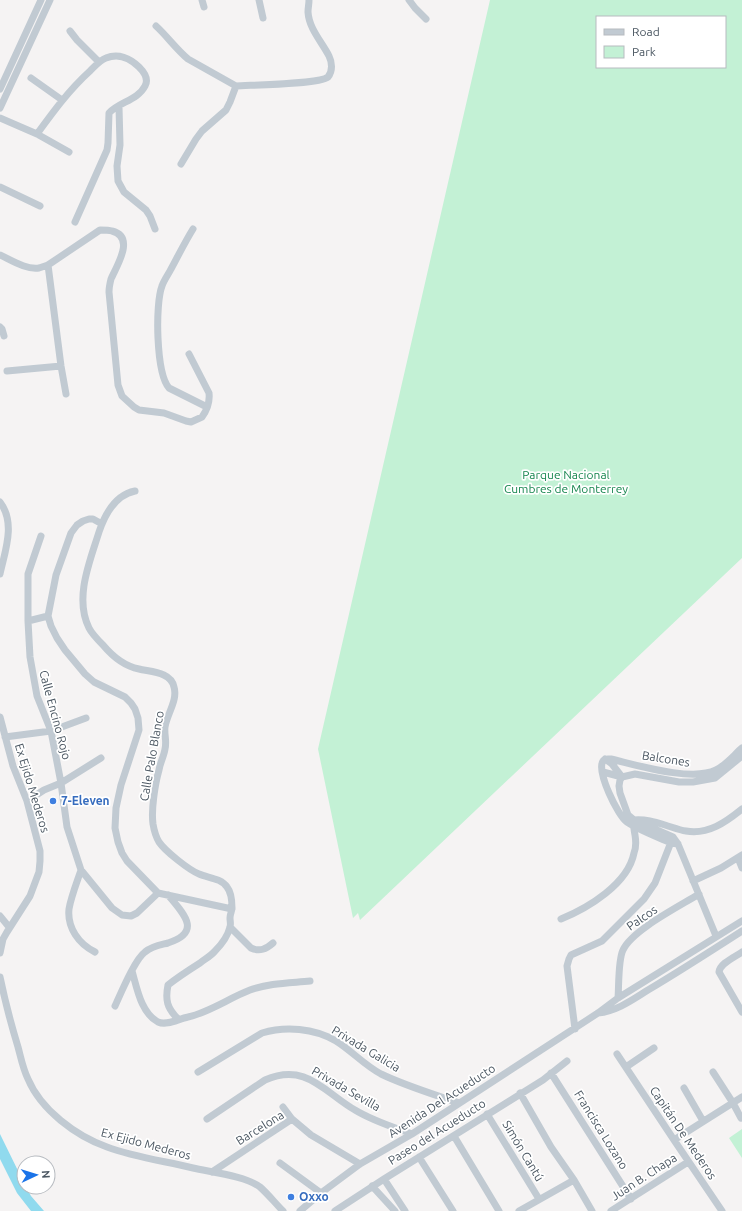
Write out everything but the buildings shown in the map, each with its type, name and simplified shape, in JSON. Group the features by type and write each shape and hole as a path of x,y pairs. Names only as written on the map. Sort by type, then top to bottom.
{"street":[{"path":"0,89 41,0"},
{"path":"0,108 50,0"},
{"path":"259,0 263,18"},
{"path":"156,26 182,54 236,86 296,83 323,79 328,76 332,64 310,23 308,13 309,0"},
{"path":"409,0 414,8 426,19"},
{"path":"70,31 76,40 99,62"},
{"path":"37,134 62,100 99,62 106,58 115,56 124,57 133,61 143,71 147,82 142,91 109,113 107,150 75,222"},
{"path":"31,78 62,100"},
{"path":"181,164 196,138 226,110 236,86"},
{"path":"118,107 120,144 117,166 118,181 124,192 146,210 155,229"},
{"path":"0,118 37,134 69,152"},
{"path":"0,187 40,206"},
{"path":"193,229 162,286 158,308 157,330 161,364 166,384 169,388 207,407"},
{"path":"0,254 27,266 39,268 48,265 100,230 111,231 118,234 122,238 123,250 111,280 109,292 118,385 120,392 134,407 139,410 164,412 191,422 202,417 210,399 209,393 189,354"},
{"path":"48,265 66,394"},
{"path":"0,327 4,336"},
{"path":"7,371 61,366"},
{"path":"135,491 122,495 110,508 102,524 93,519 88,519 77,525 71,533 56,575 48,616 57,638 85,674 98,684 125,697 135,709 138,718 139,730 121,785 116,808 115,828 122,853 127,861 158,893 232,909 230,927 224,939 214,952 168,985 166,999 171,1012 178,1019"},
{"path":"0,502 6,513 9,532 0,574"},
{"name":"Calle Palo Blanco","path":"102,524 96,545 90,557 84,580 83,604 89,629 112,656 121,662 139,669 163,675 174,685 175,692 165,727 165,750 154,794 153,824 155,834 165,848 189,868 198,874 224,883 231,895 232,909"},
{"name":"Calle Encino Rojo","path":"41,536 28,574 30,657 37,696 51,731 61,782 67,827 81,870 112,908 122,916 130,916 137,913 158,893"},
{"path":"28,621 48,616"},
{"name":"Ex Ejido Mederos","path":"0,717 13,766 28,802 40,851 39,872 30,896 3,939 0,953"},
{"path":"5,737 51,731 86,718"},
{"name":"Balcones","path":"604,760 611,759 659,770 697,774 716,770 742,748"},
{"name":"Balcones","path":"602,772 622,776 635,774 679,782 693,782 715,778 742,756"},
{"path":"28,802 44,790 61,782 101,758"},
{"path":"561,919 577,912 610,889 628,869 634,855 636,836 634,823 626,812 620,793 620,780 622,776 612,764 604,760 601,766 602,772 606,786 617,810 622,817 634,823 674,842 699,894 716,936"},
{"path":"634,823 643,820 685,831 704,831 714,828 742,809"},
{"path":"575,1028 567,966 571,955 602,941 644,899 655,883 674,842"},
{"path":"693,881 721,868 740,856 742,868"},
{"path":"81,870 69,909 69,918 71,926 81,943 88,949 95,952"},
{"name":"Palcos","path":"618,998 622,950 629,940 638,932 699,894"},
{"path":"114,1006 132,971 144,952 151,948 176,940 184,935 187,930 187,920 168,895"},
{"path":"0,916 8,930"},
{"name":"Avenida Del Acueducto","path":"300,1211 321,1193 360,1164 412,1134 598,1013 618,998 742,921"},
{"path":"0,923 8,930"},
{"path":"230,927 251,948 263,950 273,943"},
{"name":"Avenida Del Acueducto","path":"598,1013 616,1009 742,932"},
{"path":"742,952 722,965 719,972 742,1012"},
{"path":"132,971 143,1005 153,1019 164,1024 199,1014 249,990 310,980"},
{"name":"Ex Ejido Mederos","path":"0,977 8,1016 28,1080 41,1100 56,1116 74,1130 91,1140 108,1147 241,1179 255,1184 283,1211"},
{"name":"Privada Galicia","path":"198,1072 262,1033 284,1029 299,1030 326,1036 336,1041 380,1073 397,1081 459,1104"},
{"path":"626,1066 654,1048"},
{"name":"Capitán De Mederos","path":"617,1054 722,1211"},
{"name":"Paseo del Acueducto","path":"337,1211 372,1186 454,1136 552,1073 567,1061"},
{"path":"713,1072 741,1118"},
{"name":"Francisca Lozano","path":"552,1073 631,1199"},
{"name":"Privada Sevilla","path":"207,1119 266,1080 280,1075 295,1074 314,1081 356,1111 412,1134"},
{"path":"684,1088 703,1121"},
{"path":"520,1093 551,1147 574,1180 592,1211"},
{"path":"674,1140 742,1097"},
{"path":"283,1107 292,1119"},
{"name":"Simón Cantú","path":"488,1114 539,1199"},
{"name":"Barcelona","path":"212,1172 292,1119 311,1135 360,1164"},
{"path":"454,1136 498,1211"},
{"path":"419,1157 453,1211"},
{"name":"Juan B. Chapa","path":"611,1211 688,1162"},
{"path":"280,1163 321,1193"},
{"path":"384,1179 405,1211"},
{"path":"519,1211 574,1180"},
{"path":"372,1186 395,1211"}],"green space":[{"name":"Parque Nacional Cumbres de Monterrey","path":"490,0 742,0 742,558 360,920 358,913 353,918 318,749"},
{"path":"742,1129 742,1158 729,1138"}],"water":[{"path":"0,1134 16,1167 16,1191 0,1159"},
{"path":"19,1195 30,1195 44,1211 31,1211"}],"place":[{"name":"7-Eleven","path":"53,801"},
{"name":"Oxxo","path":"291,1197"}]}
